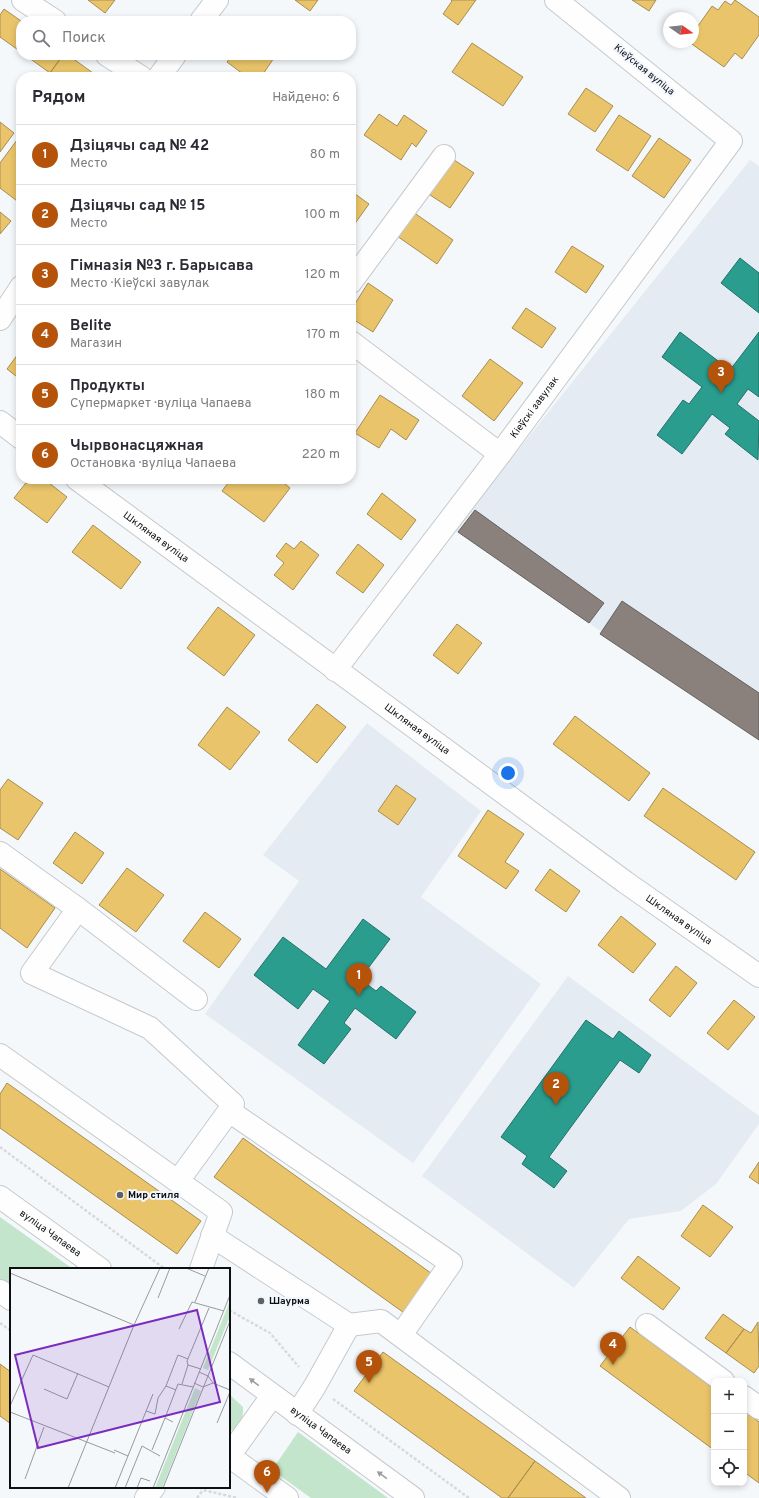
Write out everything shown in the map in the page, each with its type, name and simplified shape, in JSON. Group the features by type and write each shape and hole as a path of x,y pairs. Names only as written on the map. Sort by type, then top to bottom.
{"street":[{"path":"23,0 47,16"},
{"path":"205,16 217,0"},
{"name":"Кіеўская вуліца","path":"556,0 731,141"},
{"path":"115,60 133,72"},
{"path":"163,72 171,60"},
{"name":"Кіеўскі завулак","path":"335,670 500,454 731,141"},
{"path":"356,275 444,156"},
{"path":"0,319 16,294"},
{"path":"356,346 500,454"},
{"path":"0,422 16,434"},
{"name":"Шкляная вуліца","path":"84,484 625,882 759,976"},
{"path":"0,853 78,909 196,999"},
{"path":"78,909 32,973 150,1028 232,1104 229,1112 178,1181"},
{"path":"0,1055 221,1212 201,1268"},
{"path":"229,1112 451,1263 401,1335"},
{"name":"вуліца Чапаева","path":"0,1197 99,1268"},
{"path":"212,1236 349,1325 381,1321 619,1498"},
{"path":"0,1291 10,1298"},
{"path":"296,1414 315,1386 349,1325"},
{"path":"647,1325 719,1378"},
{"name":"вуліца Чапаева","path":"230,1364 296,1414 413,1498"},
{"path":"230,1455 272,1396"},
{"path":"747,1399 759,1408"},
{"path":"230,1457 287,1498"},
{"path":"146,1498 153,1488"}],"path":[{"path":"0,1146 164,1268"},
{"path":"230,1311 270,1333 315,1386 469,1498"},
{"path":"0,1323 10,1330"},
{"path":"197,1498 203,1490 238,1498"}],"shaded area":[{"path":"750,160 759,166 759,740 455,531 494,480"},
{"path":"367,723 481,811 421,897 541,984 413,1163 205,1014 299,881 263,855"},
{"path":"568,976 759,1116 759,1124 716,1184 681,1211 629,1219 574,1288 422,1176"}],"green space":[{"path":"0,1217 72,1268 10,1268 10,1288 0,1281"},
{"path":"230,1395 243,1407 241,1422 237,1428 230,1431"},
{"path":"298,1432 388,1498 311,1498 272,1470"}],"building: Жильё":[{"path":"88,0 115,0 105,13"},
{"path":"295,0 318,0 310,11"},
{"path":"451,0 476,0 458,25 443,14 452,1"},
{"path":"632,0 656,0 649,11"},
{"path":"735,0 759,17 759,35 742,59 735,53 724,67 697,48 699,48 699,24 712,6 718,10 725,1 731,5"},
{"path":"4,9 16,17 16,48 0,37 0,15"},
{"path":"472,43 523,77 503,106 452,72"},
{"path":"32,60 59,60 51,72"},
{"path":"59,60 75,60 92,72 51,72"},
{"path":"228,60 273,60 264,72 240,72 227,62"},
{"path":"586,88 613,106 595,132 568,114"},
{"path":"379,114 397,126 404,115 427,131 416,147 412,143 401,160 364,135"},
{"path":"619,115 651,136 628,171 596,150"},
{"path":"0,122 14,133 0,152"},
{"path":"659,138 691,160 664,198 632,176"},
{"path":"16,141 16,200 0,188 0,163"},
{"path":"451,158 474,173 450,208 427,193"},
{"path":"356,195 369,204 356,222"},
{"path":"0,212 11,221 0,234"},
{"path":"413,212 453,240 437,264 397,236"},
{"path":"572,246 604,266 586,293 555,272"},
{"path":"368,283 393,300 373,332 356,321 356,302"},
{"path":"526,308 556,328 542,348 512,328"},
{"path":"16,357 16,376 7,369"},
{"path":"490,359 523,383 494,421 462,396"},
{"path":"380,395 419,420 406,440 391,429 379,448 356,434"},
{"path":"25,484 50,484 67,497 47,523 14,498"},
{"path":"227,484 285,484 290,488 264,522 222,491"},
{"path":"382,493 416,520 401,540 367,514"},
{"path":"93,525 141,562 121,589 72,552"},
{"path":"301,541 319,555 293,590 274,575 284,563 276,556 286,543 294,549"},
{"path":"358,544 384,565 363,593 336,573"},
{"path":"218,607 255,635 224,676 187,648"},
{"path":"457,624 482,643 458,674 433,655"},
{"path":"317,704 346,727 317,763 288,740"},
{"path":"227,707 260,732 230,770 198,745"},
{"path":"575,716 650,773 629,801 553,744"},
{"path":"8,779 43,803 18,840 0,828 0,790"},
{"path":"396,785 416,799 398,825 378,811"},
{"path":"663,788 755,852 736,880 644,816"},
{"path":"488,810 524,834 505,862 519,871 506,889 458,856"},
{"path":"75,832 104,853 82,884 53,863"},
{"path":"127,868 164,895 136,932 99,905"},
{"path":"0,869 55,908 27,948 0,928"},
{"path":"550,869 580,891 566,912 535,890"},
{"path":"205,912 241,939 219,968 183,941"},
{"path":"621,916 656,944 633,973 598,945"},
{"path":"676,966 697,983 670,1017 649,1000"},
{"path":"734,1000 755,1017 728,1050 707,1033"},
{"path":"7,1083 201,1221 177,1254 0,1128 0,1094"},
{"path":"243,1138 435,1276 407,1315 214,1177"},
{"path":"759,1162 759,1184 749,1177"},
{"path":"703,1205 733,1227 710,1257 681,1236"},
{"path":"638,1256 680,1288 663,1310 621,1278"},
{"path":"723,1314 744,1329 726,1353 705,1338"},
{"path":"758,1322 759,1366 754,1373 726,1353 744,1329 751,1333"},
{"path":"630,1327 711,1387 711,1448 600,1366"},
{"path":"383,1352 535,1461 508,1498 502,1498 354,1391"},
{"path":"0,1364 10,1371 10,1423 0,1416"},
{"path":"747,1413 759,1422 759,1483 747,1474"},
{"path":"535,1461 586,1498 508,1498"}],"building: Школы":[{"path":"740,258 759,273 759,313 721,283"},
{"path":"680,332 730,370 759,332 759,397 748,389 737,404 759,421 758,460 725,434 730,428 712,414 682,454 657,435 683,400 689,404 702,387 662,357"},
{"path":"363,919 390,939 360,979 376,991 381,986 416,1012 396,1039 355,1008 344,1023 351,1029 324,1064 298,1045 330,1001 313,989 298,1009 254,975 283,937 326,969"},
{"path":"586,1020 613,1039 619,1031 651,1055 639,1073 620,1060 549,1157 567,1171 554,1188 522,1164 527,1156 501,1137"}],"building: Промзона":[{"path":"475,510 604,603 589,623 458,532"},
{"path":"622,601 759,693 759,740 600,634"}],"place":[{"name":"Гімназія №3 г. Барысава","path":"721,393"},
{"name":"Дзіцячы сад № 42","path":"359,996"},
{"name":"Дзіцячы сад № 15","path":"556,1105"},
{"name":"Мир стиля","path":"120,1195"},
{"name":"Шаурма","path":"261,1301"},
{"name":"Belite","path":"613,1365"},
{"name":"Продукты","path":"369,1383"},
{"name":"Чырвонасцяжная","path":"267,1493"}]}
